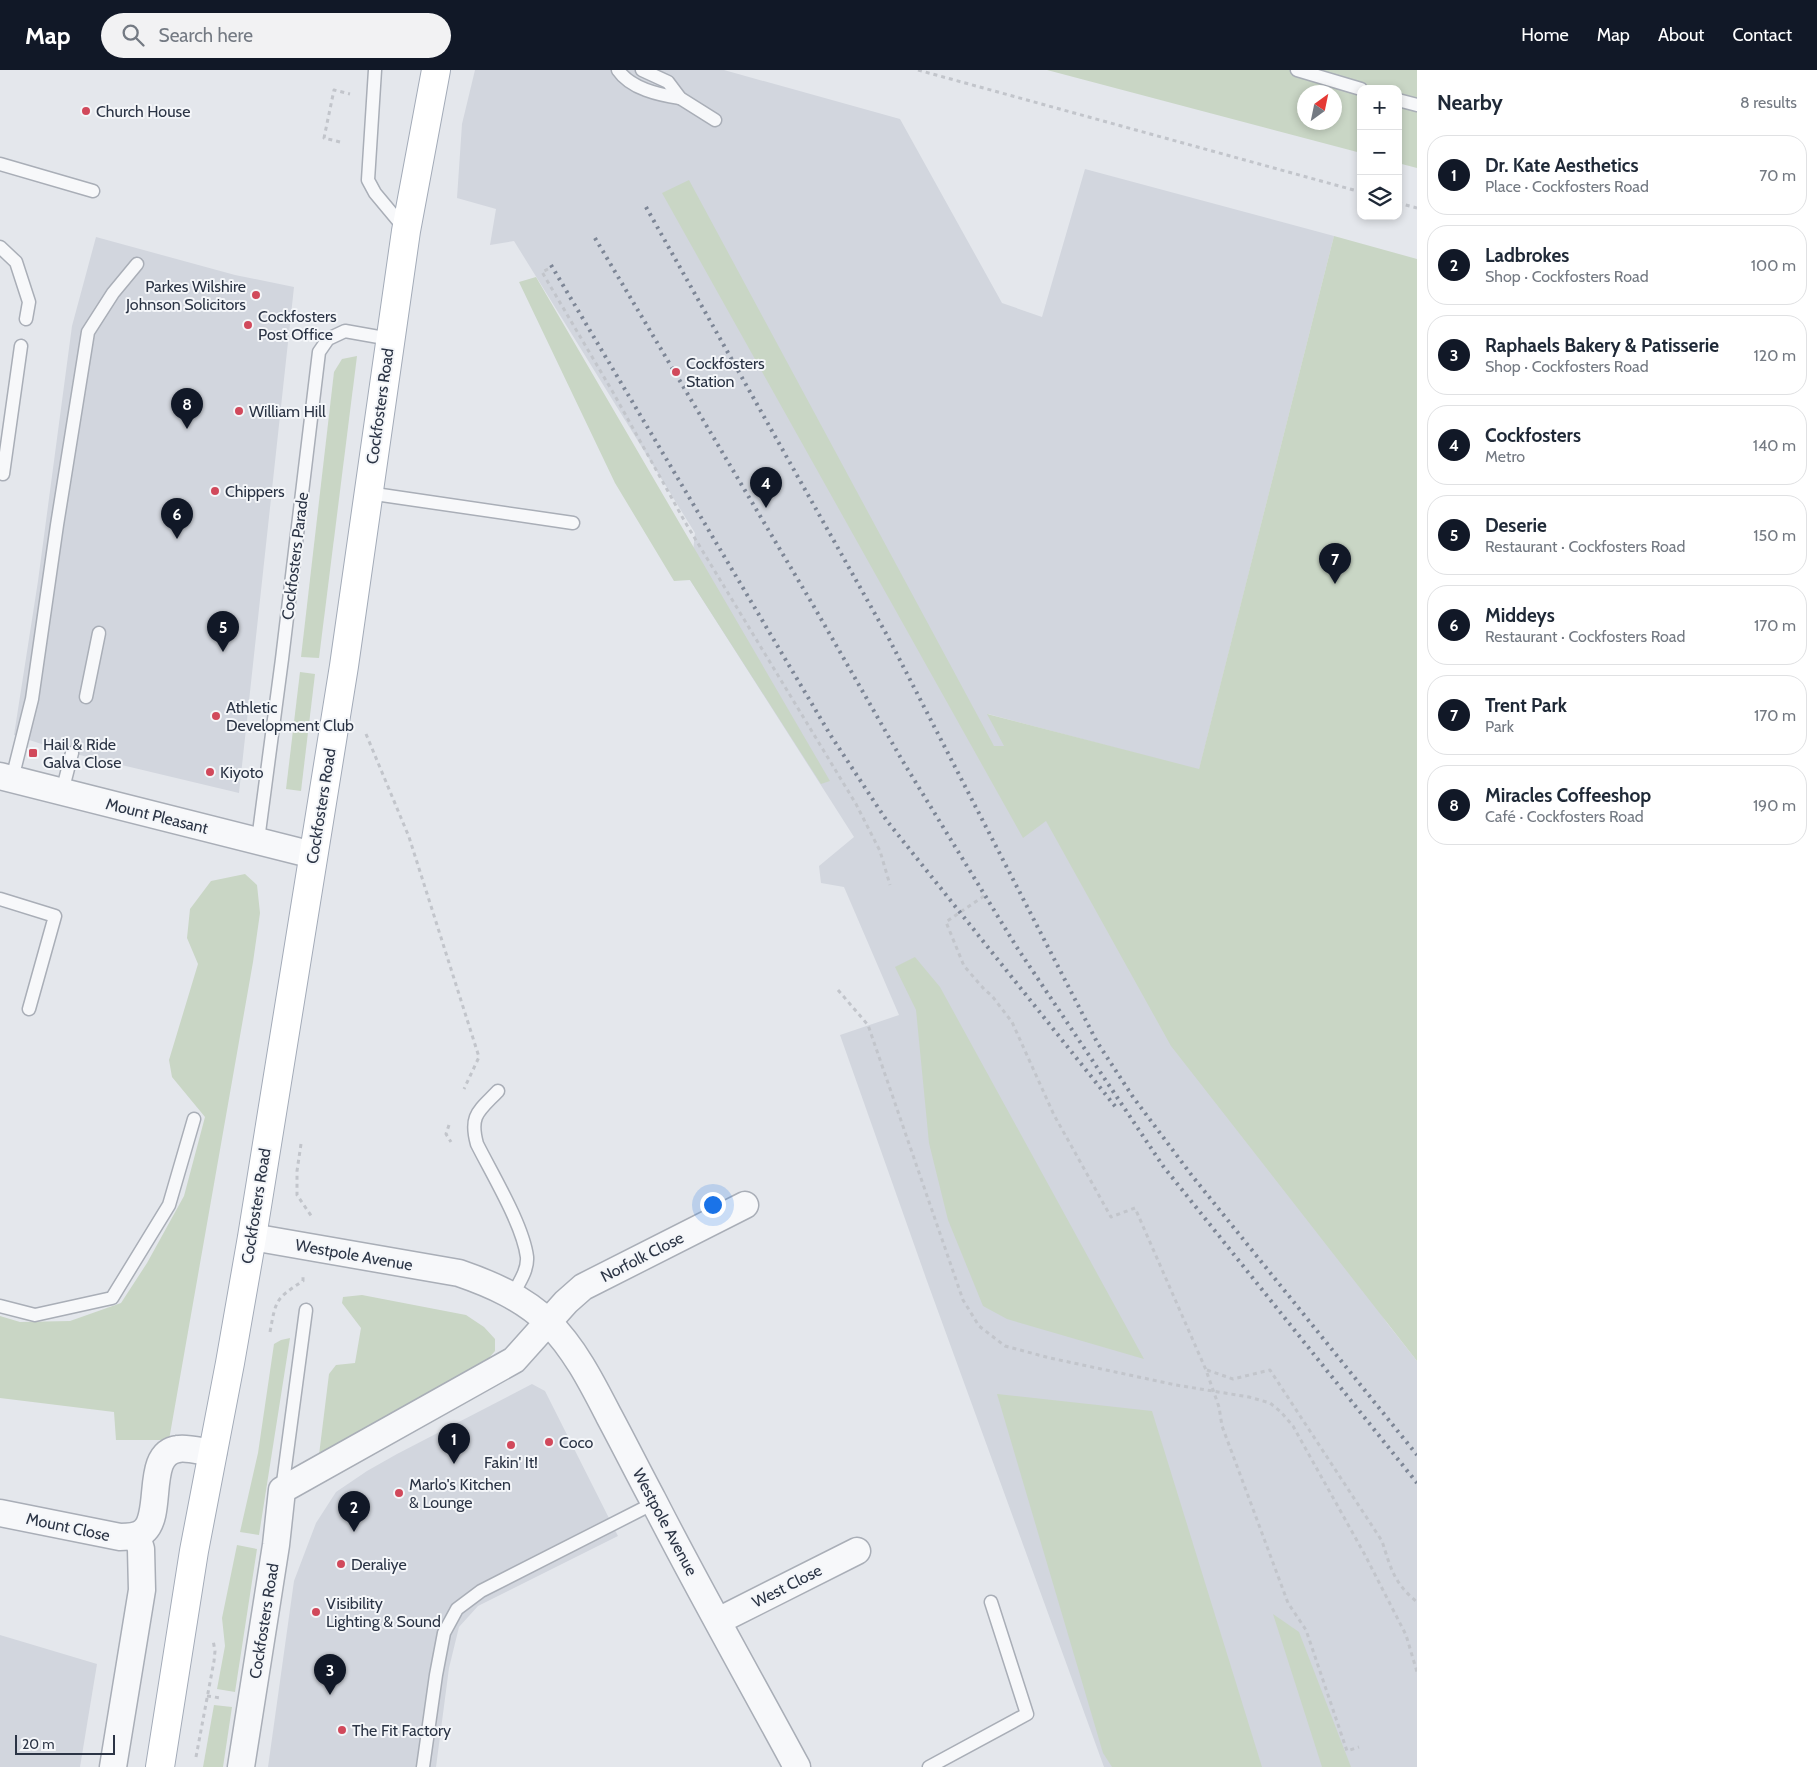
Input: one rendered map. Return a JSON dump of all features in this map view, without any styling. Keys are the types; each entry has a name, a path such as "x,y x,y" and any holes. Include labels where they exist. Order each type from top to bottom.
{"main road":[{"name":"Cockfosters Road","path":"160,1767 194,1551 252,1237 341,683 406,231 436,70"}],"street":[{"name":"Mount Pleasant","path":"6,778 313,855"},
{"name":"Norfolk Close","path":"549,1323 566,1302 583,1286 745,1206"},
{"name":"Westpole Avenue","path":"252,1237 459,1273 487,1282 535,1311 549,1323 574,1353 593,1384 792,1765"},
{"path":"282,1490 514,1360 549,1323"},
{"path":"113,1767 142,1590 140,1549 137,1536 146,1530 152,1517 159,1468 162,1460 170,1452 179,1448 213,1453"},
{"name":"Cockfosters Road","path":"242,1767 276,1545 282,1490"},
{"name":"Mount Close","path":"0,1513 120,1537 137,1536"},
{"name":"West Close","path":"718,1621 857,1551"}],"lane":[{"path":"375,70 368,180 375,192 406,231"},
{"path":"618,70 624,79 659,95 680,98"},
{"path":"642,70 668,82 680,98 715,120"},
{"path":"1297,70 1357,88"},
{"path":"1402,101 1417,105"},
{"path":"0,164 93,191"},
{"path":"0,248 16,262 29,302 26,319"},
{"path":"6,778 32,699 57,525 88,332 113,293 137,264"},
{"name":"Cockfosters Parade","path":"258,840 284,649 319,352 328,339 345,331 390,339"},
{"path":"3,474 21,346"},
{"path":"368,493 573,523"},
{"path":"86,697 99,632"},
{"path":"62,792 72,753"},
{"path":"0,899 55,916 29,1009"},
{"path":"498,1091 476,1114 473,1129 477,1144 520,1230 527,1258 524,1273 512,1296"},
{"path":"0,1306 35,1315 112,1298 168,1205 194,1119"},
{"path":"282,1490 306,1310"},
{"path":"422,1767 444,1632 457,1609 481,1591 654,1503"},
{"path":"929,1767 1027,1714 991,1602"}],"path":[{"path":"918,70 1357,191"},
{"path":"340,142 324,138 334,90 350,94"},
{"path":"1402,204 1417,208"},
{"path":"548,269 542,272 614,394 685,522 856,804 880,851 890,885"},
{"path":"365,731 409,837 480,1057 460,1097"},
{"path":"984,896 946,922 952,933 958,955 969,974 992,996 1012,1022 1054,1115 1111,1217 1135,1208 1206,1370 1219,1407 1222,1426 1288,1603 1306,1630 1347,1751 1359,1747"},
{"path":"838,990 868,1025 963,1300 979,1326 1005,1346 1176,1385 1249,1397 1270,1403 1293,1426 1365,1555 1406,1635 1417,1672"},
{"path":"450,1125 446,1134 451,1143"},
{"path":"300,1150 297,1171 297,1195 313,1219"},
{"path":"268,1341 276,1304 282,1296 303,1281"},
{"path":"1206,1370 1233,1378 1270,1370 1382,1541 1390,1568 1402,1590 1417,1602"},
{"path":"196,1758 215,1651 212,1634"}],"shaded area":[{"path":"475,70 724,70 900,119 1002,303 1042,317 1085,169 1334,236 1199,770 988,714 1387,1323 1417,1361 1417,1767 1104,1767 927,1281 840,1035 899,1015 844,887 821,883 819,866 854,837 690,580 695,533 514,241 490,245 496,209 457,198 462,124"},
{"path":"96,237 235,275 294,287 239,793 63,751 14,735 38,581 72,326"},
{"path":"532,1384 545,1391 618,1536 478,1606 459,1627 449,1668 436,1767 268,1767 294,1581 316,1523 336,1492 397,1454"},
{"path":"0,1635 97,1664 80,1767 0,1767"}],"green space":[{"path":"1047,70 1417,70 1417,168 1402,164 1402,85 1357,85 1357,152"},
{"path":"689,180 994,746 1004,746 987,714 1199,769 1334,236 1417,259 1417,1361 1171,1046 1046,821 1023,838 662,193"},
{"path":"536,277 830,781 821,784 690,580 674,581 615,483 519,282"},
{"path":"357,356 319,658 301,657 334,372 342,359"},
{"path":"300,672 315,674 301,791 286,789"},
{"path":"245,874 257,885 260,913 169,1440 116,1440 114,1412 0,1398 0,1316 20,1322 70,1321 121,1303 147,1263 184,1196 205,1117 172,1077 169,1060 198,964 187,938 190,909 211,881"},
{"path":"915,957 940,987 1144,1359 1007,1319 983,1306 948,1220 929,1143 916,1010 895,967"},
{"path":"362,1295 466,1315 484,1327 495,1339 495,1351 480,1368 319,1455 329,1374 336,1365 355,1363 361,1328 342,1303 343,1297"},
{"path":"290,1338 259,1535 240,1532 258,1453 274,1344"},
{"path":"997,1394 1152,1411 1262,1767 1112,1767 1103,1753"},
{"path":"237,1545 257,1549 235,1692 217,1689 225,1646 222,1618"},
{"path":"1273,1614 1299,1632 1351,1767 1322,1767"},
{"path":"214,1705 232,1707 223,1767 203,1767"}],"railway":[{"path":"646,207 888,637 1097,1042 1133,1097 1193,1177 1417,1455"},
{"path":"595,238 813,605 902,760 1016,946 1163,1166 1417,1483"},
{"path":"551,265 831,736 887,821 1118,1110"}],"place":[{"name":"Church House","path":"86,111"},
{"name":"Parkes Wilshire Johnson Solicitors","path":"256,295"},
{"name":"Cockfosters Post Office","path":"248,325"},
{"name":"Cockfosters Station","path":"676,372"},
{"name":"William Hill","path":"239,411"},
{"name":"Miracles Coffeeshop","path":"187,429"},
{"name":"Chippers","path":"215,491"},
{"name":"Cockfosters","path":"766,508"},
{"name":"Middeys","path":"177,539"},
{"name":"Trent Park","path":"1335,584"},
{"name":"Deserie","path":"223,652"},
{"name":"Athletic Development Club","path":"216,716"},
{"name":"Hail & Ride Galva Close","path":"33,753"},
{"name":"Kiyoto","path":"210,772"},
{"name":"Coco","path":"549,1442"},
{"name":"Fakin' It!","path":"511,1445"},
{"name":"Dr. Kate Aesthetics","path":"454,1464"},
{"name":"Marlo's Kitchen & Lounge","path":"399,1493"},
{"name":"Ladbrokes","path":"354,1532"},
{"name":"Deraliye","path":"341,1564"},
{"name":"Visibility Lighting & Sound","path":"316,1612"},
{"name":"Raphaels Bakery & Patisserie","path":"330,1695"},
{"name":"The Fit Factory","path":"342,1730"}]}
